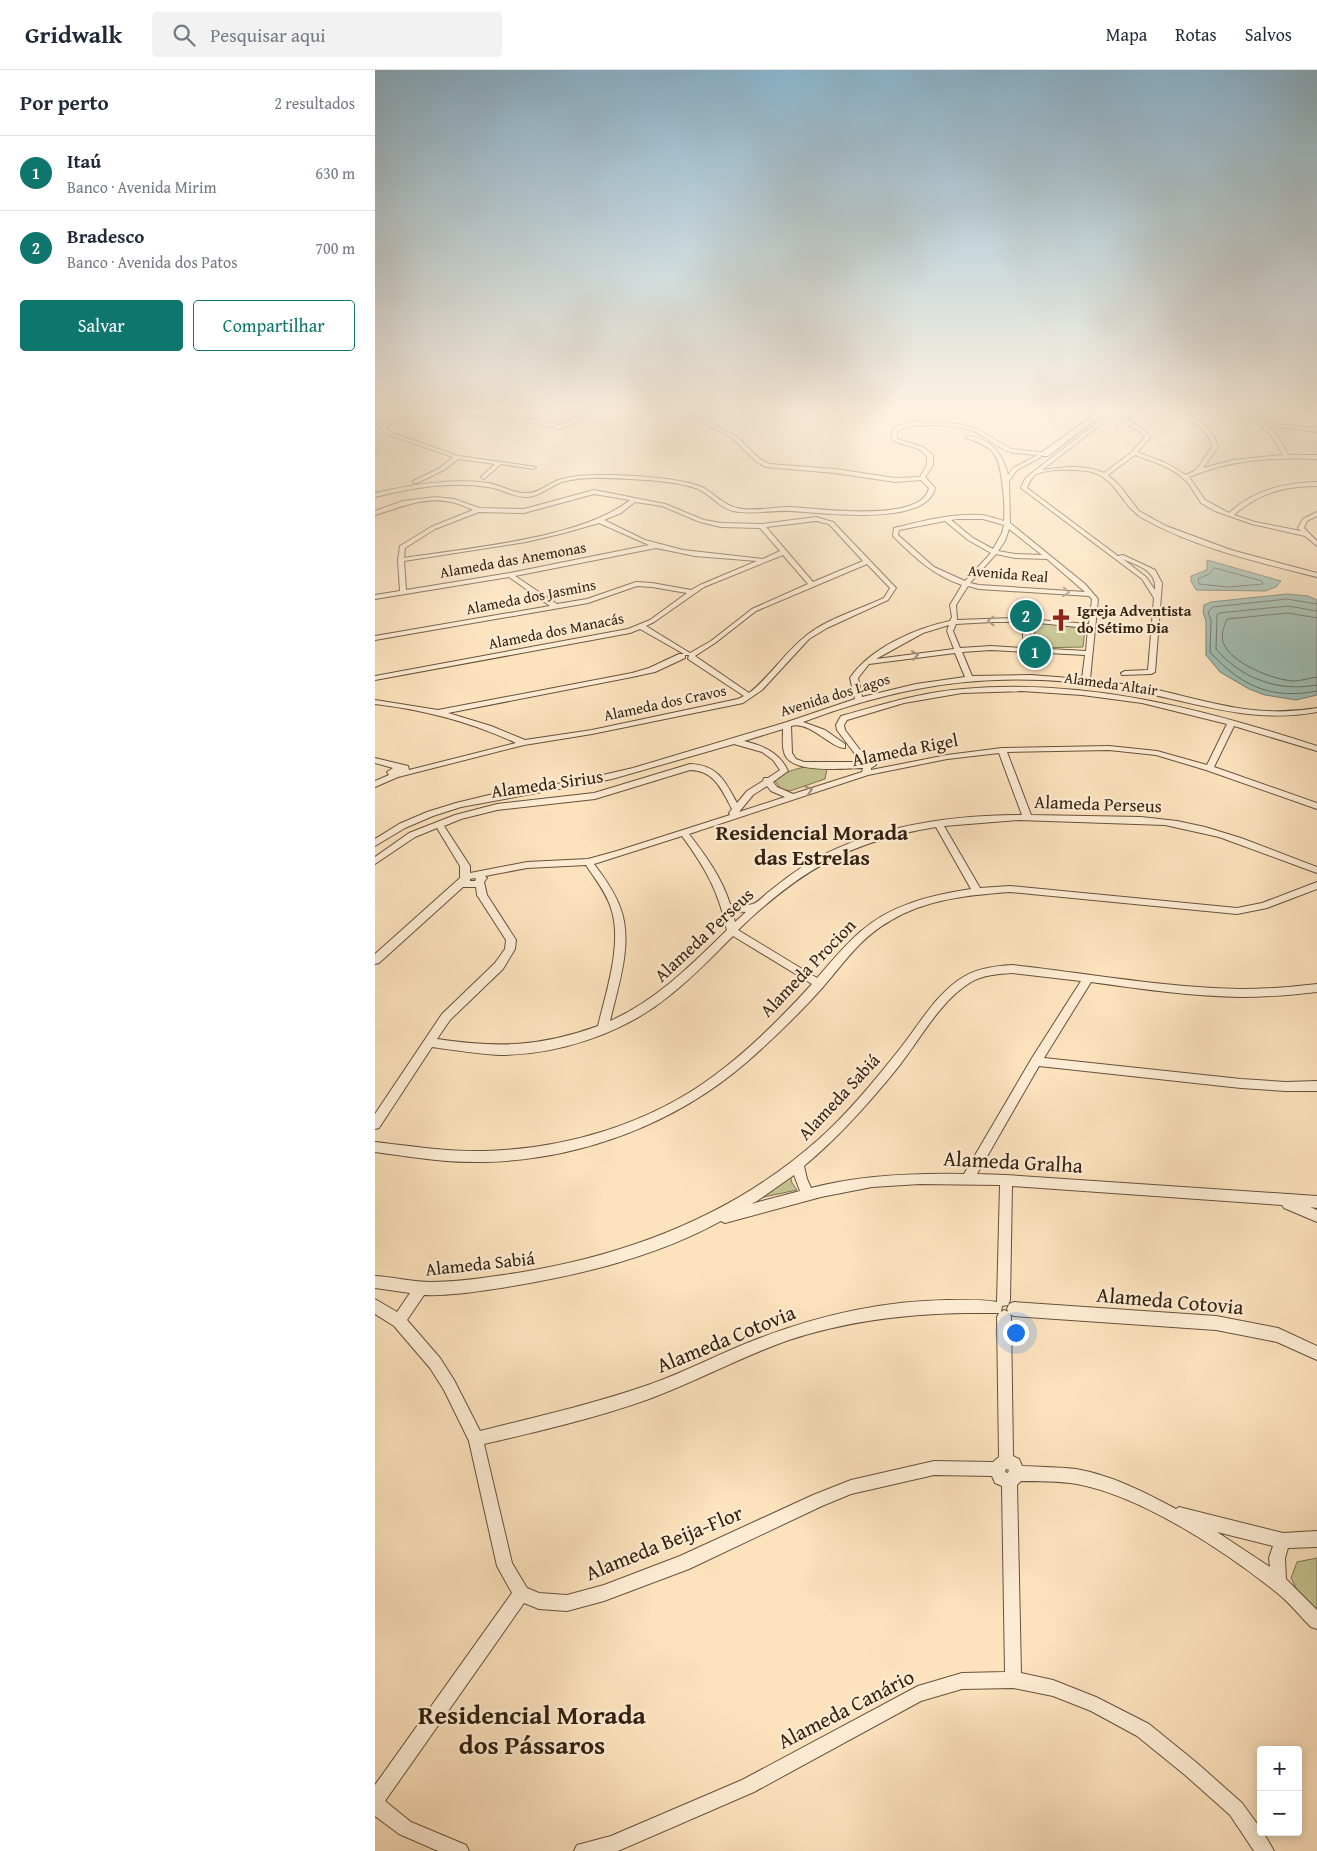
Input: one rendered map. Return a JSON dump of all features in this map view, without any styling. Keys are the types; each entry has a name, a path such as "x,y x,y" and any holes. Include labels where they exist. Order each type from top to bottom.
{"street":[{"path":"375,495 399,490"},
{"path":"506,490 515,494 530,495 541,490"},
{"path":"704,490 722,505 739,510 792,509 862,516 899,509 927,498 930,490"},
{"path":"969,678 950,631 955,617 953,605 966,584 1004,537 1007,524 1005,490"},
{"path":"1027,490 1149,583 1158,599"},
{"path":"1121,490 1129,505 1136,511 1175,532 1215,547 1315,575 1317,566"},
{"path":"1195,490 1205,503 1231,515 1305,534 1317,544"},
{"path":"1231,515 1245,501 1261,492 1270,490"},
{"path":"375,513 403,503 435,499 452,500 478,510 524,511 594,492 673,508 713,524 736,527 762,526 811,584"},
{"path":"401,560 561,533 600,522 626,508 635,499"},
{"path":"403,592 401,560 403,547 408,542 451,520 478,510"},
{"path":"1305,534 1302,525 1305,520 1317,514"},
{"name":"Avenida Real","path":"1007,516 993,519 945,518 898,528 894,531 895,535 939,574 966,584 979,587 1091,594"},
{"path":"957,517 957,528"},
{"path":"945,518 980,546 1006,555 1048,557"},
{"name":"Alameda dos Cravos","path":"378,782 398,771 419,768 524,743 708,709 749,696 769,680 808,637 890,596 893,588 831,523 816,519 762,526"},
{"name":"Avenida Real","path":"993,519 1007,524 1022,535 1091,594"},
{"path":"600,522 655,546 713,557 764,559"},
{"path":"1004,537 1022,535"},
{"name":"Alameda das Anemonas","path":"375,597 510,575 655,546"},
{"path":"1105,548 1153,571 1159,583 1151,672 1125,673"},
{"path":"1025,556 1040,550"},
{"name":"Alameda dos Manacás","path":"375,678 597,639 642,627 661,616 690,592 722,576 784,552"},
{"path":"1123,562 1130,560"},
{"path":"440,712 632,675 668,664 704,647 754,610 868,561"},
{"path":"510,575 555,606"},
{"path":"1149,583 1159,583"},
{"name":"Alameda dos Jasmins","path":"375,638 588,601 627,586 641,584 690,592"},
{"path":"1086,680 1095,604 1091,594"},
{"path":"859,700 854,678 867,662 886,649 927,630 953,622 1025,621 1092,626"},
{"path":"1025,621 1028,649"},
{"path":"642,627 749,696"},
{"path":"867,662 959,650 1028,649 1089,653"},
{"name":"Avenida dos Lagos","path":"375,843 401,826 439,809 472,800 612,776 791,723 859,700 905,688 969,678 1015,676 1086,680 1259,715 1292,715 1317,710"},
{"name":"Alameda Altair","path":"855,748 841,730 840,725 845,718 915,698 971,690 1012,688 1069,691 1146,701 1232,722 1317,749"},
{"path":"375,702 440,712 479,724 524,743"},
{"path":"1209,768 1232,722"},
{"path":"803,765 793,761 788,753 791,723 822,732 842,746 855,748 867,769"},
{"path":"732,741 749,744 771,754 780,762 784,771"},
{"path":"841,764 840,748 842,746"},
{"name":"Alameda Rigel","path":"375,960 447,897 473,880 503,869 527,865 588,862 645,848 867,769 1002,750 1068,748 1137,750 1177,758 1317,806"},
{"path":"1002,750 1027,817"},
{"path":"375,760 386,763 398,771"},
{"path":"729,817 750,794 767,780 784,771 803,765 841,764 867,769"},
{"path":"824,765 833,772 832,783"},
{"name":"Alameda Sirius","path":"375,861 412,835 471,813 497,807 595,796 690,767 710,769 738,806"},
{"path":"767,780 774,789 790,796"},
{"path":"723,786 733,792 750,794"},
{"path":"738,806 751,810"},
{"name":"Alameda Perseus","path":"428,1042 484,1050 518,1049 547,1046 603,1028 665,994 758,906 790,880 834,854 884,836 938,823 1027,817 1174,823 1247,843 1317,870"},
{"path":"938,823 976,890"},
{"path":"375,1124 428,1042 458,1003 499,966 510,949 511,940 504,926 482,895 439,824"},
{"path":"684,834 714,873 727,906 732,931 819,984"},
{"path":"588,862 610,895 621,925 603,1028"},
{"path":"1304,865 1316,885"},
{"name":"Alameda Procion","path":"375,1147 445,1156 499,1156 569,1145 616,1132 683,1102 719,1079 745,1058 819,984 845,951 871,928 891,915 925,902 976,890 1030,891 1237,911 1264,906 1316,885"},
{"path":"727,906 742,908 758,906"},
{"name":"Alameda Sabiá","path":"375,1282 421,1288 483,1284 577,1269 637,1251 712,1221 798,1164 823,1143 860,1105 907,1048 935,1008 968,979 996,970 1012,969 1220,992 1291,992 1317,988"},
{"path":"968,1178 1036,1061 1089,977"},
{"path":"608,1003 615,1011 631,1014"},
{"path":"1036,1061 1111,1071 1232,1083 1295,1087 1317,1086"},
{"path":"798,1164 801,1180 808,1194"},
{"name":"Alameda Gralha","path":"712,1221 808,1194 872,1182 968,1178 1317,1202"},
{"path":"1006,1180 1004,1309 1013,1680"},
{"path":"1279,1200 1317,1216"},
{"path":"399,1321 421,1288"},
{"path":"375,1306 399,1321 435,1363 449,1384 476,1439 505,1566 521,1594 375,1800"},
{"name":"Alameda Cotovia","path":"476,1439 598,1408 672,1383 758,1345 833,1320 895,1309 925,1306 1004,1309 1216,1323 1279,1335 1317,1353"},
{"name":"Alameda Beija-Flor","path":"521,1594 539,1602 567,1603 604,1593 683,1563 818,1500 861,1485 934,1468 1008,1471 1079,1477 1116,1489 1166,1511 1231,1551 1279,1584 1317,1621"},
{"path":"1166,1511 1283,1541 1317,1540"},
{"path":"1279,1584 1277,1558 1283,1541"},
{"name":"Alameda Canário","path":"583,1851 611,1845 748,1786 918,1694 962,1681 1013,1680 1053,1688 1096,1705 1143,1730 1191,1769 1236,1810 1265,1851"},
{"path":"375,1805 405,1828 460,1851"}],"shaded area":[{"path":"1032,621 1085,629 1083,647 1037,648"},
{"path":"822,766 827,769 825,779 790,791 781,789 775,781 795,769"},
{"path":"790,1174 792,1183 797,1190 759,1198"},
{"path":"1317,1558 1317,1610 1300,1596 1291,1578 1297,1562"}],"water":[{"path":"1207,560 1281,581 1276,587 1265,591 1196,590 1191,581 1191,576 1207,570"},
{"path":"1287,594 1308,596 1317,600 1317,695 1296,700 1265,695 1249,689 1220,672 1206,655 1204,605 1211,602"}],"place":[{"name":"Bradesco","path":"1026,616"},
{"name":"Igreja Adventista do Sétimo Dia","path":"1061,620"},
{"name":"Itaú","path":"1035,652"}],"district":[{"name":"Residencial Morada das Estrelas","path":"812,844"},
{"name":"Residencial Morada dos Pássaros","path":"532,1730"}]}
